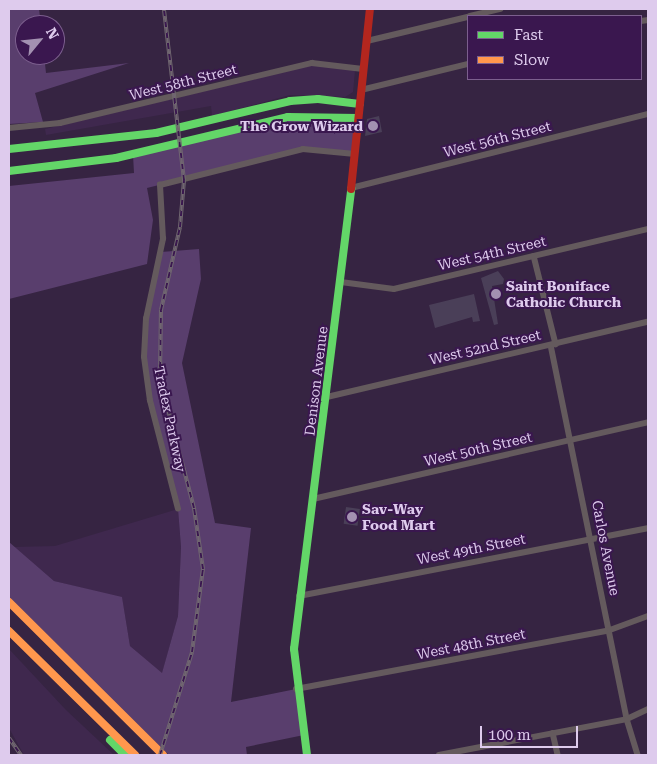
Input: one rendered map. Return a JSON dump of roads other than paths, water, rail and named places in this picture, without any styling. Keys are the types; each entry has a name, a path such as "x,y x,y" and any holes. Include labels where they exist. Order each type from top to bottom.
{"main road":[{"name":"Denison Avenue","path":"307,755 296,689 294,649 299,596 341,282 370,9"},
{"path":"9,149 64,146 156,133 304,99 360,104"},
{"path":"9,171 158,150 288,117 358,118"},
{"path":"9,602 163,755"},
{"path":"9,633 125,755"},
{"path":"9,633 136,755"}],"street":[{"path":"473,15 500,9"},
{"path":"366,41 467,16"},
{"name":"West 58th Street","path":"9,128 60,124 312,63 363,69"},
{"path":"361,90 467,64"},
{"name":"West 56th Street","path":"351,188 648,114"},
{"name":"Tradex Parkway","path":"178,509 150,401 144,357 146,318 163,239 160,186 303,149 355,154"},
{"name":"West 54th Street","path":"341,282 394,289 648,229"},
{"name":"Carlos Avenue","path":"534,256 573,440 627,719 638,755"},
{"name":"West 52nd Street","path":"326,397 648,322"},
{"name":"West 50th Street","path":"313,499 648,422"},
{"name":"West 49th Street","path":"299,596 648,528"},
{"name":"West 48th Street","path":"296,689 610,630 648,616"},
{"path":"439,755 627,719 648,708"},
{"path":"553,733 558,755"}],"railway":[{"path":"160,755 192,652 203,569 194,508 160,378 161,310 180,227 184,180 164,9"},
{"path":"9,738 21,755"}],"place":[{"name":"The Grow Wizard","path":"373,126"},
{"name":"Saint Boniface Catholic Church","path":"496,294"},
{"name":"Sav-Way Food Mart","path":"352,517"}]}
